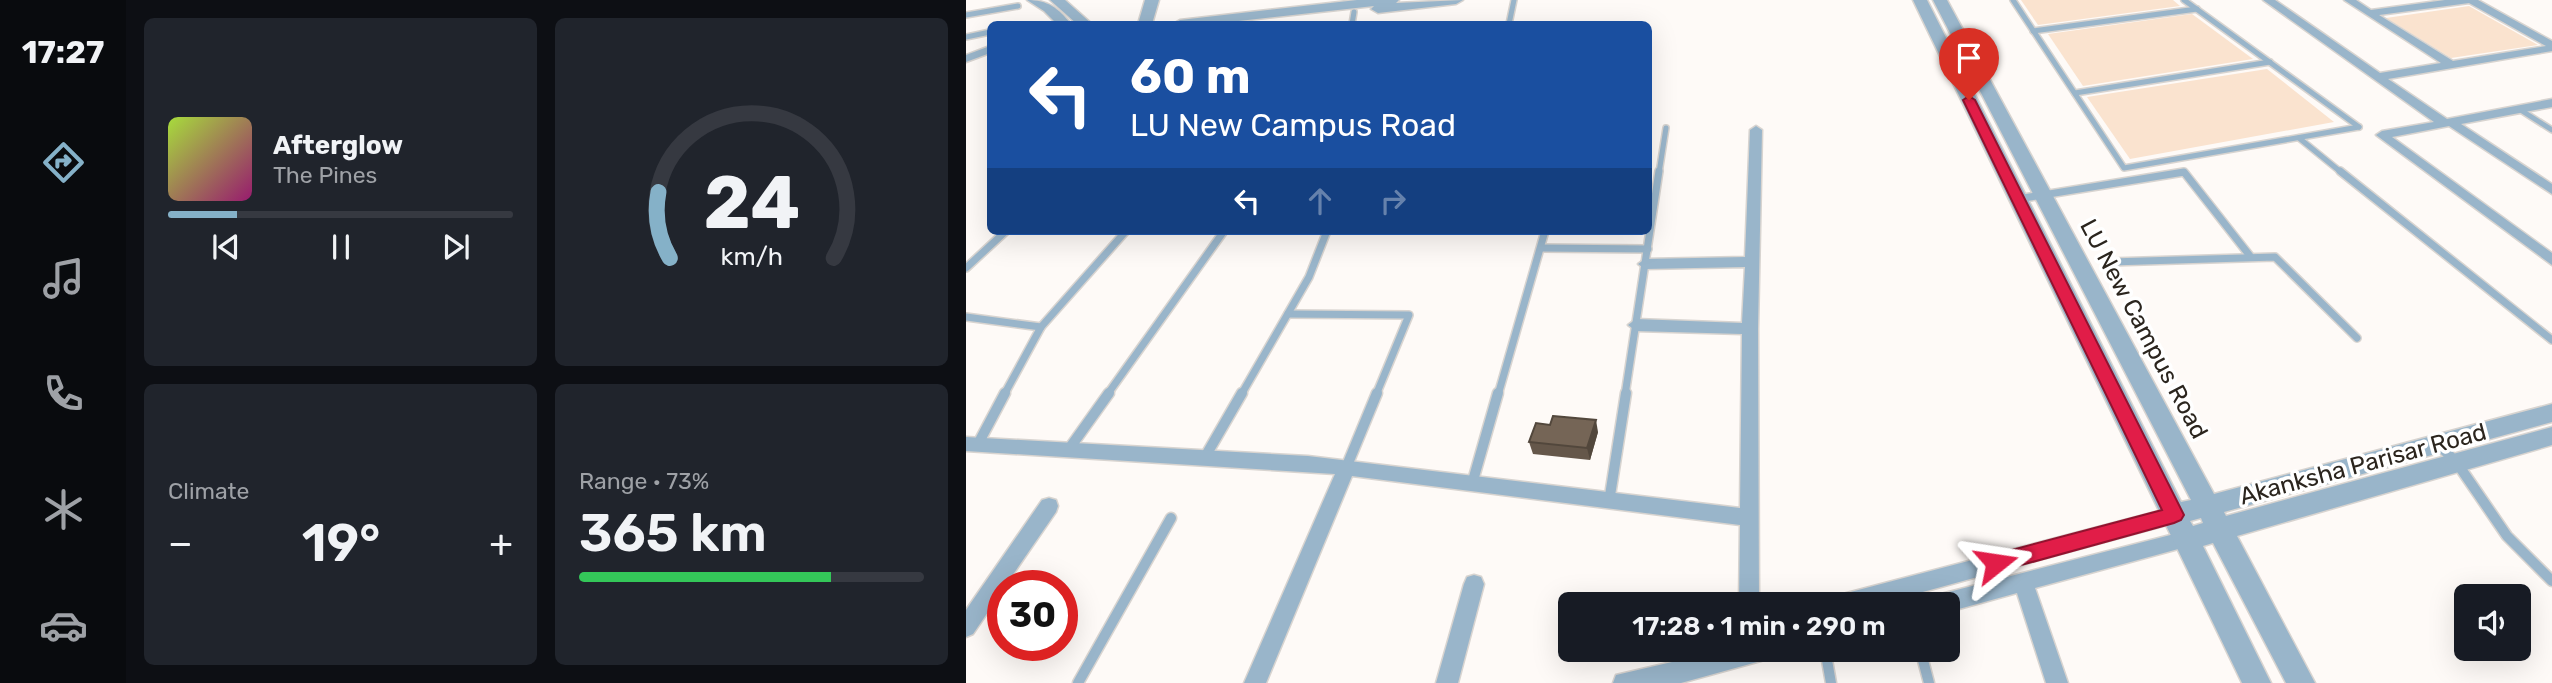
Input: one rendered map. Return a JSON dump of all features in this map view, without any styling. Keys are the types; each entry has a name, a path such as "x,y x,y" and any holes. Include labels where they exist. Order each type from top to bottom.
{"street":[{"path":"1034,0 1054,3 1081,21"},
{"path":"1146,21 1152,0"},
{"path":"1206,21 1392,0"},
{"path":"1300,21 1353,18 1456,0"},
{"path":"1920,0 2258,683"},
{"name":"LU New Campus Road","path":"1940,0 2301,683"},
{"path":"2268,0 2378,77 2552,190"},
{"path":"2349,0 2451,65"},
{"path":"2369,13 2469,0 2552,46"},
{"path":"1054,3 1063,21"},
{"path":"2378,77 2552,46"},
{"path":"966,59 987,50"},
{"path":"2552,103 2382,135 2552,260"},
{"path":"1749,592 1750,329 1756,130"},
{"path":"1645,264 1752,262"},
{"path":"1636,325 1750,329"},
{"name":"Akanksha Parisar Road","path":"2174,515 2552,413"},
{"name":"Akanksha Parisar Road","path":"2186,538 2552,436"},
{"path":"972,444 1346,468 1751,518"},
{"path":"1255,683 1346,468"},
{"path":"966,627 1049,506"},
{"path":"1888,592 2174,515"},
{"path":"1960,599 2186,538"},
{"path":"2023,582 2057,683"},
{"path":"1447,683 1474,584"},
{"path":"1624,683 1688,677 1731,662"}],"lane":[{"path":"1510,21 1514,0"},
{"path":"2013,0 2124,168 2358,127 2184,0"},
{"path":"966,15 1018,6"},
{"path":"2034,31 2197,9"},
{"path":"966,37 987,33"},
{"path":"2075,93 2270,62"},
{"path":"2519,110 2552,130"},
{"path":"1652,221 1666,128"},
{"path":"2299,138 2552,340"},
{"path":"2018,199 2184,172 2250,256"},
{"path":"966,268 1002,235"},
{"path":"972,444 1041,327 1122,235"},
{"path":"1069,449 1221,235"},
{"path":"1205,457 1309,277 1325,235"},
{"path":"1472,485 1544,235"},
{"path":"1609,502 1650,235"},
{"path":"1541,248 1648,248"},
{"path":"2111,262 2275,257 2357,338"},
{"path":"1288,314 1409,315 1346,468"},
{"path":"966,317 1041,327"},
{"path":"2438,444 2457,463 2507,536 2552,581"},
{"path":"1078,683 1171,518"},
{"path":"1827,662 1831,683"},
{"path":"1923,662 1929,683"}],"shaded area":[{"path":"2021,0 2173,0 2180,6 2038,25"},
{"path":"2469,6 2538,45 2451,58 2386,18"},
{"path":"2192,14 2253,59 2083,86 2048,34"},
{"path":"2267,69 2334,122 2130,159 2087,97"}],"building":[{"path":"1553,416 1596,420 1587,448 1529,442 1536,423 1550,425"}],"route":[{"path":"1969,100 2174,515 1996,563"}]}
